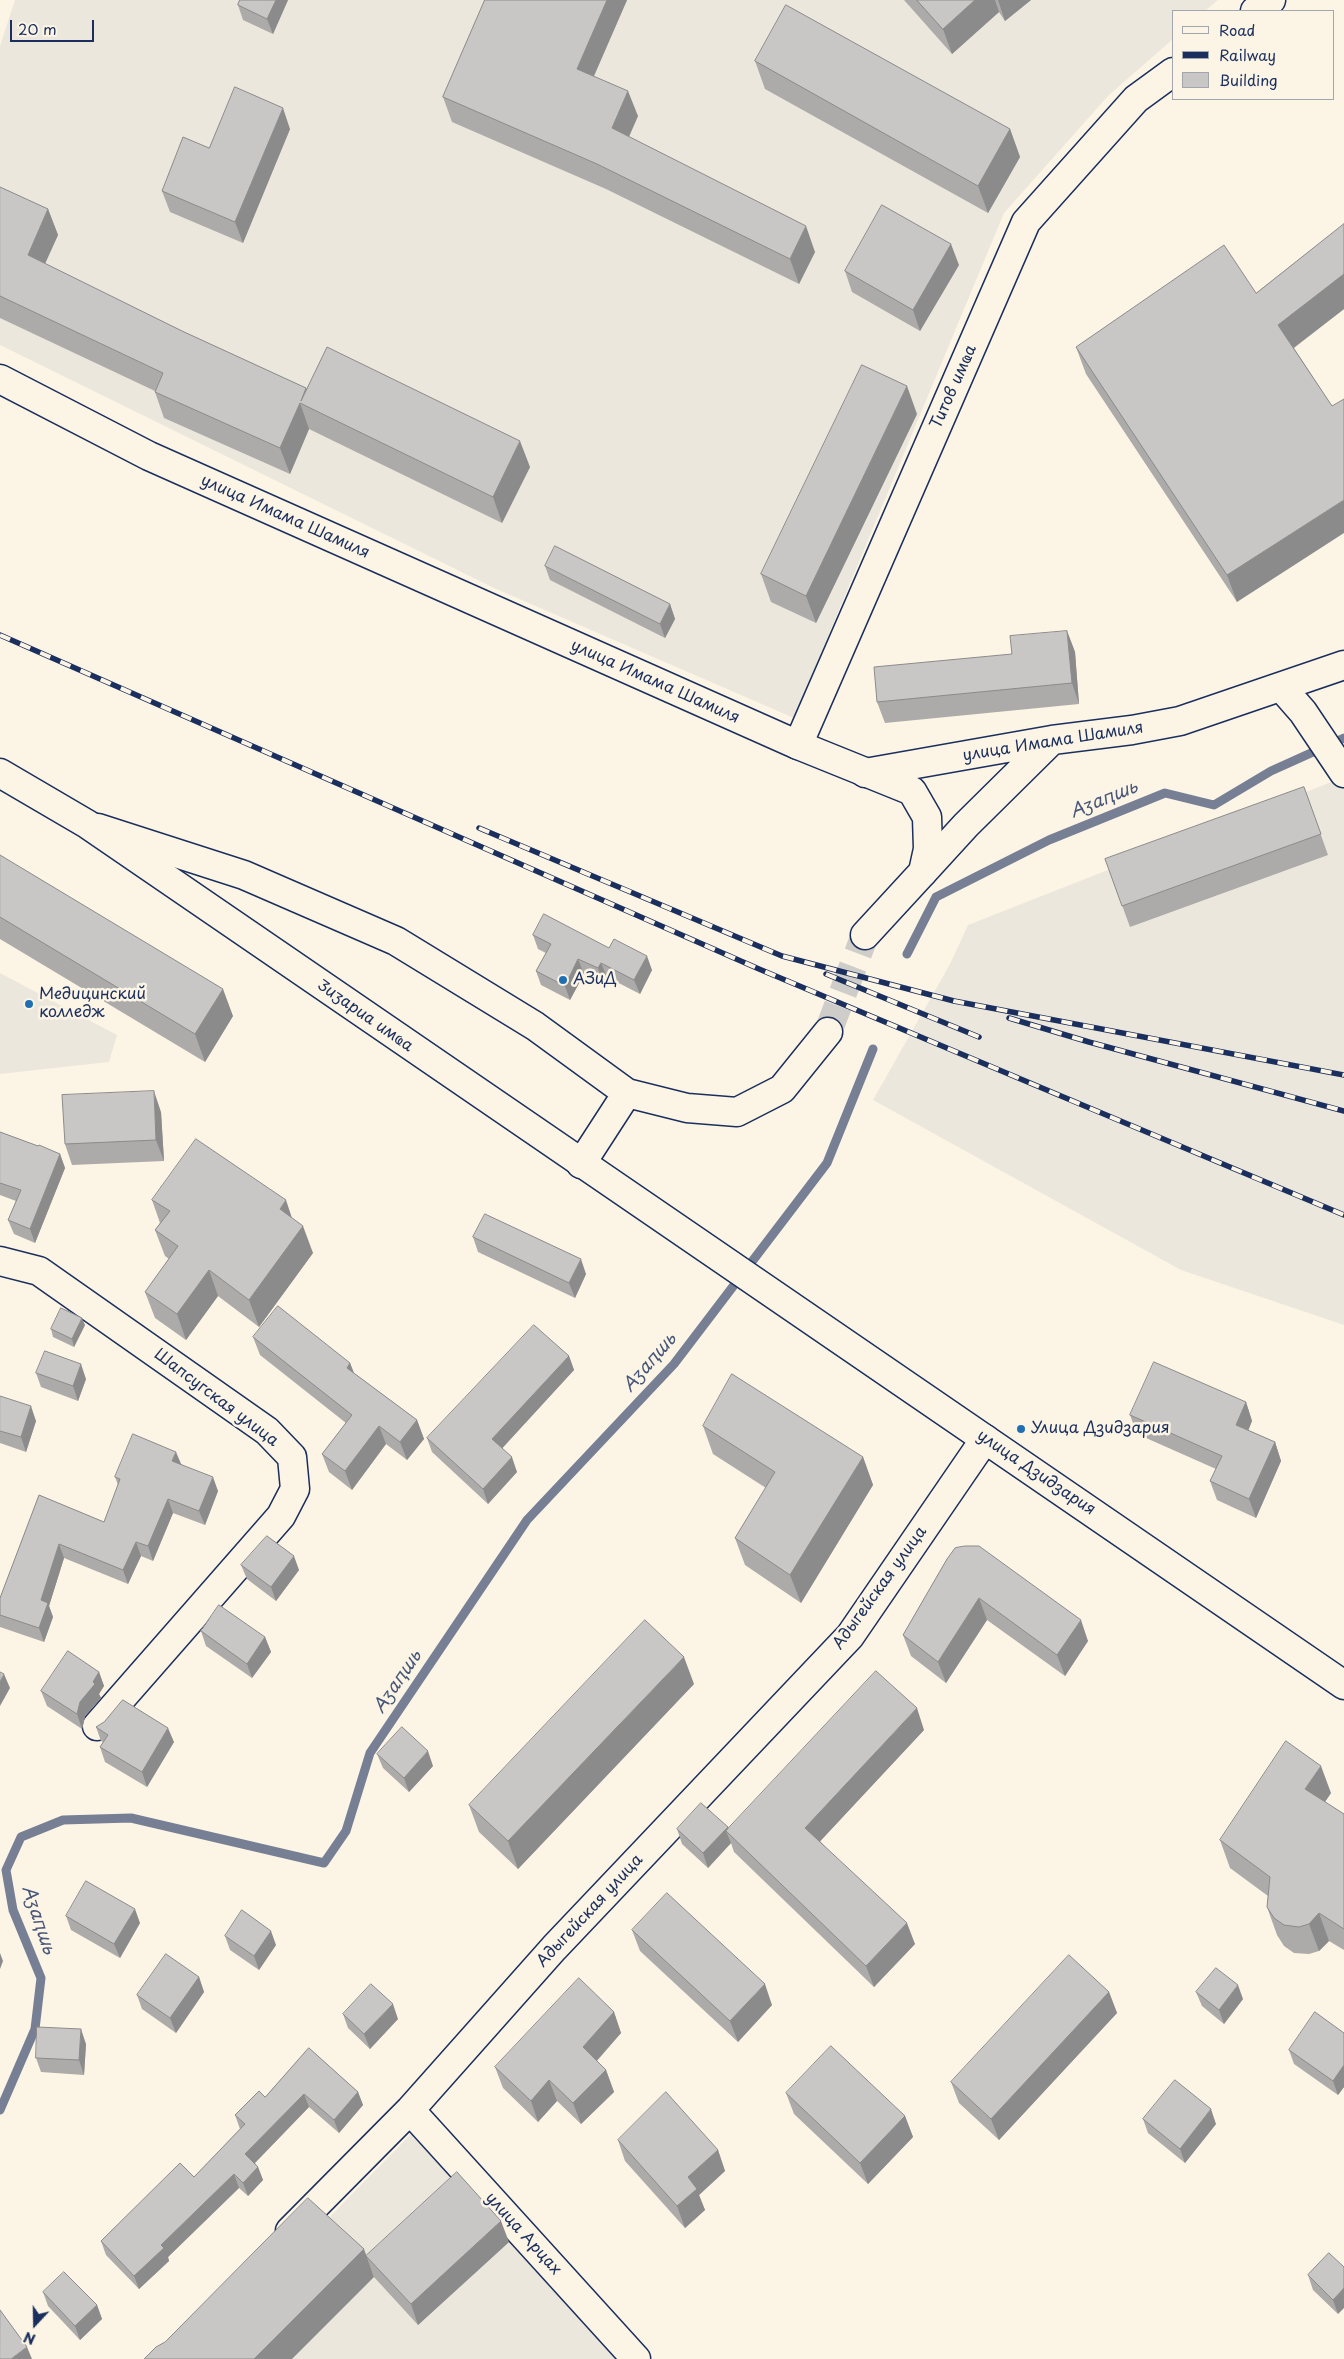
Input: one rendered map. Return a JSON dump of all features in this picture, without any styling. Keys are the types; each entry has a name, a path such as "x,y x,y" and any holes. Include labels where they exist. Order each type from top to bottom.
{"main road":[{"path":"1256,10 1271,0"},
{"name":"Титов имҩа","path":"798,745 1026,222 1136,100 1172,73"},
{"name":"улица Имама Шамиля","path":"0,379 149,456 798,745 865,773 1052,740 1132,730 1180,721 1344,666"},
{"path":"1282,688 1302,712 1344,773"},
{"path":"865,935 966,826 1052,740"},
{"name":"Ӡиӡариа имҩа","path":"0,773 87,824 581,1164 727,1262"},
{"path":"865,773 912,791 927,817 928,849 924,872"},
{"path":"87,824 244,875 396,941 535,1026 627,1093 687,1108 737,1112 782,1089 828,1032"},
{"path":"581,1164 627,1093"},
{"name":"Шапсугская улица","path":"0,1261 39,1271 266,1431 292,1457 295,1489 281,1516 97,1726"},
{"name":"улица Дзидзария","path":"727,1262 1344,1685"},
{"name":"Адыгейская улица","path":"270,2252 410,2110 554,1948 850,1636 985,1439"},
{"name":"улица Арцах","path":"410,2110 636,2359"}],"shaded area":[{"path":"15,0 1218,0 1206,10 1172,10 1172,40 1108,96 1004,213 794,718 494,588 0,345 0,46"},
{"path":"1344,777 1344,1325 1181,1270 873,1100 950,964 968,925"},
{"name":"Медицинский колледж","path":"0,973 117,1035 109,1062 0,1074"},
{"path":"417,2128 626,2359 190,2359"}],"building":[{"path":"240,0 276,0 267,19 238,5"},
{"path":"485,0 607,0 577,69 628,91 612,128 806,226 790,259 597,164 443,97"},
{"path":"917,0 975,0 943,29"},
{"path":"786,5 1010,129 978,186 755,61"},
{"path":"235,87 283,108 235,222 162,191 183,137 209,148"},
{"path":"0,187 48,209 28,255 182,331 306,388 301,401 327,347 520,441 493,497 300,403 280,448 155,392 163,373 0,296"},
{"path":"882,205 951,244 913,310 845,271"},
{"path":"1344,224 1344,274 1278,325 1332,406 1344,399 1344,500 1227,575 1076,347 1224,245 1256,293"},
{"path":"862,365 907,386 806,596 761,574"},
{"path":"555,546 670,604 660,624 545,566"},
{"path":"1067,631 1072,683 877,702 874,667 1012,654 1010,636"},
{"path":"1304,787 1321,834 1122,906 1105,859"},
{"path":"0,855 223,989 195,1034 0,917"},
{"path":"544,914 609,948 614,939 647,956 634,980 601,963 598,968 578,959 565,986 536,971 551,944 533,935"},
{"path":"154,1091 156,1140 65,1144 62,1095"},
{"path":"0,1132 60,1154 30,1229 8,1220 21,1190 0,1183"},
{"path":"196,1139 286,1200 280,1209 303,1226 249,1300 209,1270 177,1314 145,1292 178,1246 155,1230 170,1211 152,1200"},
{"path":"485,1214 581,1259 569,1283 473,1237"},
{"path":"278,1306 350,1363 347,1368 417,1420 400,1442 379,1426 345,1471 322,1454 352,1415 253,1337"},
{"path":"61,1308 82,1318 72,1339 51,1329"},
{"path":"534,1325 569,1356 492,1439 512,1457 483,1489 427,1438"},
{"path":"45,1351 81,1364 73,1386 36,1373"},
{"path":"1154,1362 1246,1402 1236,1425 1275,1442 1249,1499 1210,1481 1222,1456 1130,1415"},
{"path":"732,1374 863,1457 790,1575 735,1538 775,1472 703,1426"},
{"path":"0,1396 31,1406 21,1437 0,1431"},
{"path":"133,1434 176,1452 172,1461 213,1477 199,1511 168,1499 148,1546 136,1542 123,1570 59,1544 41,1600 48,1603 39,1628 0,1615 0,1598 39,1495 104,1522 120,1479 115,1477"},
{"path":"267,1536 294,1556 271,1587 241,1565"},
{"path":"979,1546 1081,1620 1057,1655 979,1598 938,1662 903,1635 947,1559 955,1548"},
{"path":"219,1605 265,1637 247,1664 201,1631"},
{"path":"645,1620 684,1657 508,1841 469,1805"},
{"path":"68,1651 99,1672 93,1682 95,1684 80,1702 77,1714 41,1691"},
{"path":"876,1671 917,1708 805,1828 907,1923 866,1966 726,1831"},
{"path":"0,1672 4,1674 0,1682"},
{"path":"123,1700 168,1728 142,1772 100,1747 108,1735 96,1727 104,1722"},
{"path":"402,1727 428,1751 404,1778 377,1754"},
{"path":"1286,1741 1321,1766 1305,1789 1344,1814 1344,1929 1319,1913 1309,1924 1299,1927 1284,1925 1274,1918 1267,1907 1270,1877 1220,1840"},
{"path":"701,1803 728,1827 703,1853 677,1829"},
{"path":"86,1881 135,1909 114,1944 66,1916"},
{"path":"667,1893 765,1984 730,2021 632,1930"},
{"path":"242,1910 271,1931 254,1956 225,1936"},
{"path":"166,1954 199,1977 170,2018 137,1995"},
{"path":"1069,1955 1109,1992 991,2119 951,2082"},
{"path":"1216,1968 1238,1985 1219,2010 1196,1992"},
{"path":"579,1978 614,2012 583,2047 606,2070 573,2103 549,2080 531,2101 495,2067"},
{"path":"371,1984 393,2004 364,2034 343,2014"},
{"path":"1315,2012 1344,2033 1344,2065 1333,2081 1289,2050"},
{"path":"37,2027 81,2029 79,2060 36,2058"},
{"path":"831,2046 905,2116 860,2163 786,2093"},
{"path":"309,2048 358,2092 334,2120 304,2094 245,2154 258,2167 243,2183 234,2174 161,2245 164,2248 134,2276 101,2241 180,2163 194,2177 245,2124 235,2115 259,2091 265,2097"},
{"path":"1175,2080 1211,2109 1180,2149 1143,2119"},
{"path":"666,2092 718,2150 688,2177 697,2189 677,2206 618,2140"},
{"path":"457,2172 501,2221 411,2304 366,2256"},
{"path":"308,2198 364,2249 254,2359 144,2359 156,2347 165,2342"},
{"path":"1329,2253 1344,2267 1344,2288 1333,2300 1308,2275"},
{"path":"64,2272 97,2305 75,2326 43,2292"},
{"path":"0,2310 27,2347 11,2359 0,2359"}],"waterway":[{"name":"Аӡаԥшь","path":"907,954 936,897 1049,840 1165,793 1214,805 1271,771 1344,738"},
{"name":"Аӡаԥшь","path":"0,2110 35,2029 41,1978 13,1910 6,1870 21,1837 63,1820 131,1818 324,1863 346,1831 370,1753 527,1520 674,1364 827,1163 873,1049"}],"tunnel":[{"path":"828,1032 865,935"}],"railway":[{"path":"0,635 759,969 1344,1215"},
{"path":"479,828 782,956 954,1001 1344,1075"},
{"path":"826,974 979,1037"},
{"path":"1009,1018 1089,1042 1344,1111"}],"place":[{"name":"АЗиД","path":"563,980"},
{"name":"Медицинский колледж","path":"29,1004"},
{"name":"Улица Дзидзария","path":"1021,1429"}]}
